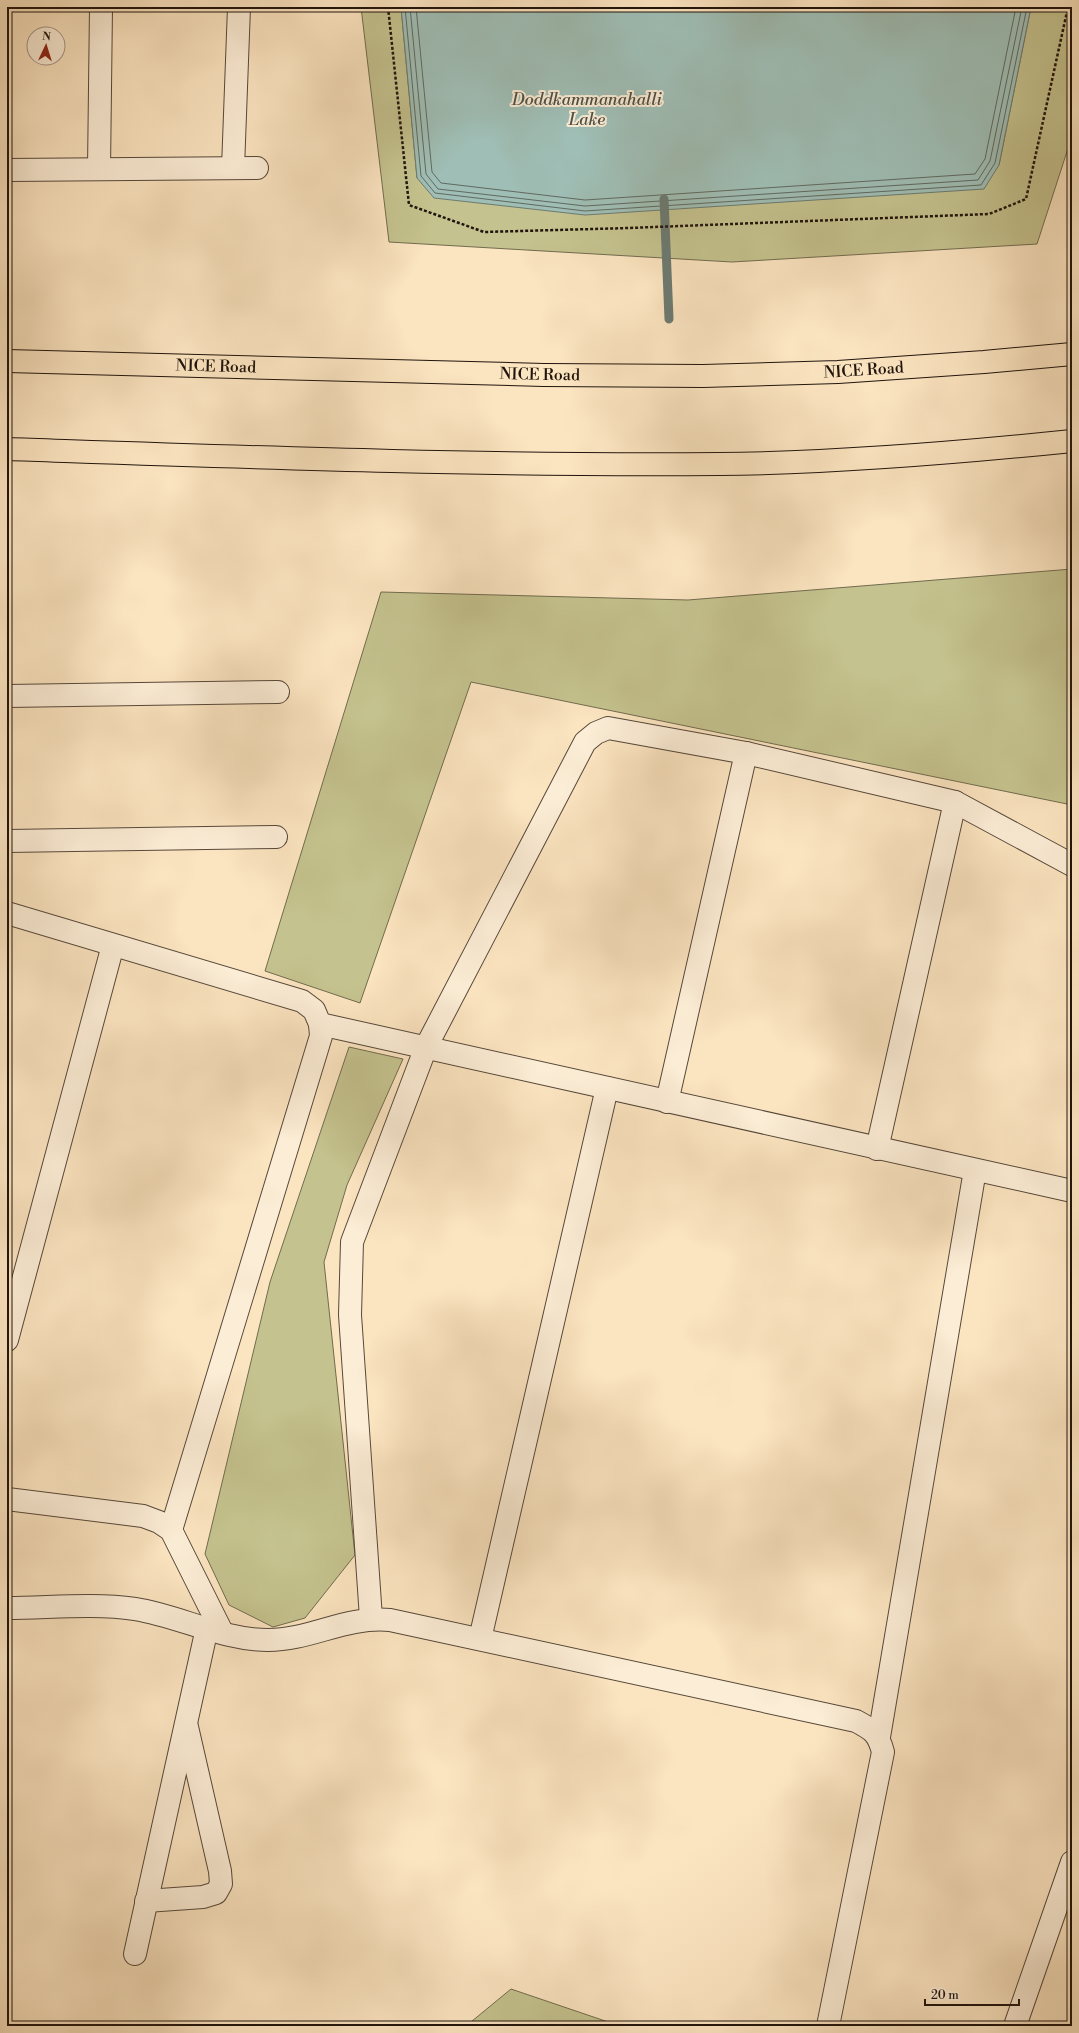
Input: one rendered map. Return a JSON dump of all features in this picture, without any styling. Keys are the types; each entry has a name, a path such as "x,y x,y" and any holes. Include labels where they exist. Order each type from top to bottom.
{"highway":[{"name":"NICE Road","path":"7,361 521,374 703,376 838,372 984,362 1072,354"},
{"path":"7,449 530,463 721,464 860,458 1072,441"}],"street":[{"path":"99,169 101,7"},
{"path":"233,168 239,7"},
{"path":"7,170 257,168"},
{"path":"7,696 278,692"},
{"path":"371,1618 350,1315 352,1242 426,1047 585,742 596,733 608,728 746,753 955,802 1072,866"},
{"path":"667,1102 746,753"},
{"path":"877,1149 955,802"},
{"path":"7,842 276,837"},
{"path":"7,913 302,1001 314,1010 320,1024 320,1036 171,1530"},
{"path":"7,1340 112,945"},
{"path":"320,1024 877,1149 1072,1191"},
{"path":"480,1639 607,1088"},
{"path":"828,2026 883,1752 880,1737 975,1170"},
{"path":"7,1499 143,1516 159,1522 171,1530 214,1630 186,1723 135,1954"},
{"path":"8,1614 110,1607 135,1609 248,1639 290,1638 371,1618 390,1620 856,1721 869,1728 880,1737"},
{"path":"146,1901 203,1896 216,1893 221,1884 218,1863 186,1723"},
{"path":"1015,2026 1072,1862"}],"path":[{"path":"388,7 409,205 484,232 692,226 989,214 1026,199 1068,7"}],"shaded area":[{"path":"361,7 401,7 417,178 999,165 1031,7 1072,7 1072,136 1037,244 732,262 389,242"},
{"path":"1072,569 1072,805 471,682 360,1003 265,971 381,592 688,600"},
{"path":"349,1047 403,1059 347,1185 324,1262 355,1555 305,1618 273,1627 229,1605 205,1554 270,1282"},
{"path":"511,1989 617,2025 466,2026"}],"water":[{"name":"Doddkammanahalli Lake","path":"401,7 1031,7 999,165 984,189 585,215 434,198 417,178"}],"waterway":[{"path":"664,199 669,319"}]}
